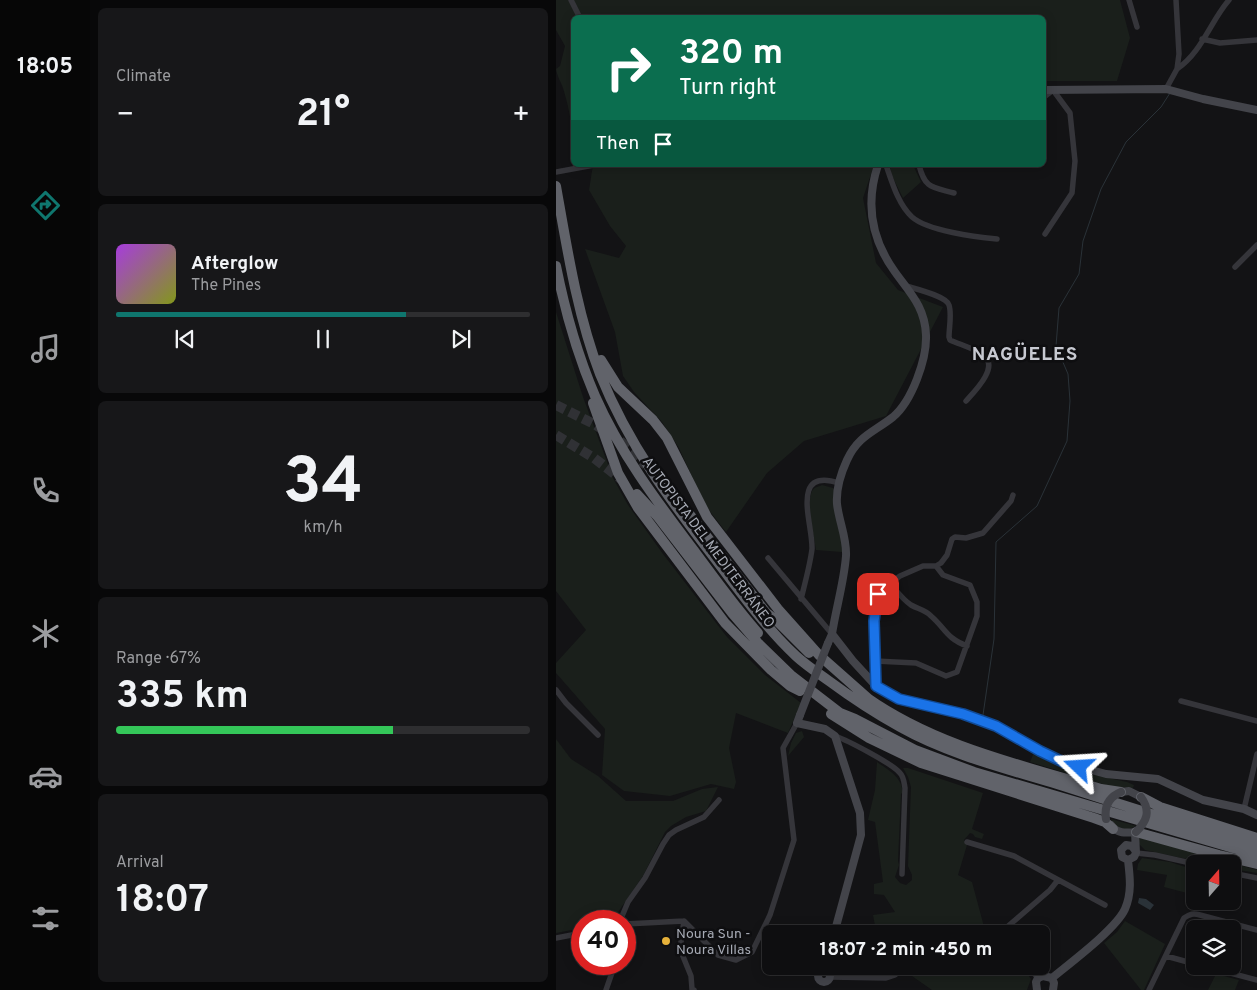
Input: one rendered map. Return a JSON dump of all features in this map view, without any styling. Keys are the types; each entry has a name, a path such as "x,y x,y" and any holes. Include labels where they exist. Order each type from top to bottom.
{"highway":[{"name":"AUTOPISTA DEL MEDITERRÁNEO","path":"556,186 574,282 589,341 600,374 614,406 673,504 750,604 796,656 828,680"},
{"name":"AUTOPISTA DEL MEDITERRÁNEO","path":"556,266 575,340 596,398 630,461 664,511 733,602 778,654 822,694 855,719"},
{"path":"587,332 602,362 618,387 653,420 667,438 701,507 730,548 798,633 819,656 871,701"},
{"path":"575,340 575,354 618,474 627,492 725,623 771,670 790,686 838,718 902,755 961,777 1094,818 1105,822 1113,829"},
{"path":"654,474 689,512 764,611 828,680 861,704 944,748 1119,804 1257,845"},
{"path":"637,494 658,517 732,613 758,643 792,676 840,713 915,750 974,772 1257,855"},
{"path":"764,611 817,661 871,701 922,729 967,748 1101,789 1121,792"},
{"path":"732,613 738,626 758,650 800,691"},
{"path":"1139,796 1160,807 1257,838"},
{"path":"1135,832 1257,864"}],"street":[{"path":"571,0 578,15"},
{"path":"1129,0 1137,27"},
{"path":"1176,0 1179,40 1177,69"},
{"path":"1166,89 1177,69 1197,52 1202,39 1229,0"},
{"path":"1202,39 1220,44 1257,40"},
{"path":"1046,90 1166,89 1257,110"},
{"path":"1046,95 1053,90"},
{"path":"1045,234 1072,192 1075,161 1070,113 1053,90"},
{"path":"556,172 584,167"},
{"path":"636,923 684,921 718,955 736,960 752,952 770,915 794,840 784,748 797,724 832,634 846,557 845,536 837,504 839,483 853,449 864,436 894,416 906,402 924,354 926,335 924,319 914,295 884,255 875,234 871,216 871,195 878,167"},
{"path":"887,167 898,195 912,217 926,225 958,233 997,239"},
{"path":"919,167 922,179 932,187 954,194"},
{"path":"1235,267 1257,245"},
{"path":"906,286 942,298 948,302 950,307 950,340 985,356 989,363 983,382 966,401"},
{"path":"801,599 812,548 806,499 809,490 819,481 829,480 839,483"},
{"path":"876,686 874,621 877,597 881,590 889,582 924,566 936,566 941,563 952,539 956,537 966,538 983,533 1012,501 1013,496"},
{"path":"768,558 832,634 852,661 876,686 899,699 963,714 996,726 1065,763 1106,774 1158,779 1202,800 1244,809 1257,815"},
{"path":"875,661 916,663 948,676 957,672 977,616 977,602 970,585 943,575 936,566"},
{"path":"889,582 900,596 910,604 933,617 951,638 967,646"},
{"path":"556,690 566,703 598,735"},
{"path":"1181,701 1257,721"},
{"path":"797,724 825,729 834,736 900,772 904,779 905,788 902,874"},
{"path":"834,736 860,813 861,835 836,925"},
{"path":"1244,809 1257,754"},
{"path":"1139,796 1141,778"},
{"path":"1121,792 1129,792 1139,796 1145,804 1146,818 1143,825 1135,832 1124,833 1113,829 1106,819 1105,814 1108,802 1115,794 1121,792"},
{"path":"625,910 670,835 676,830 704,817 719,800"},
{"path":"1128,860 1132,859 1136,852 1135,832"},
{"path":"1124,833 1126,845"},
{"path":"967,842 1014,856 1105,905"},
{"path":"1126,845 1132,846 1136,852 1186,862"},
{"path":"1126,845 1120,853 1124,859 1128,860"},
{"path":"1052,978 1105,933 1121,916 1129,897 1130,878 1128,860"},
{"path":"1241,875 1257,878"},
{"path":"1009,925 1050,890 1058,880"},
{"path":"1149,990 1184,918 1192,913 1257,930"},
{"path":"684,921 680,949 690,976 692,990"},
{"path":"556,938 571,935"},
{"path":"1166,956 1186,962"},
{"path":"606,990 611,975"},
{"path":"818,975 820,981 826,983 886,978 895,975"},
{"path":"1035,975 1038,978"},
{"path":"1238,975 1257,980"},
{"path":"1038,978 1043,976 1052,978"},
{"path":"1037,990 1036,982 1038,978"},
{"path":"1052,978 1054,983 1053,990"}],"shaded area":[{"path":"556,0 1120,0 1130,38 1117,81 1046,81 1046,15 571,15 571,122 563,88 556,69 560,66 565,46 556,30"},
{"path":"593,167 873,167 863,198 876,263 898,290 943,307 886,416 804,441 767,473 726,532 705,505 679,448 662,422 634,392 623,376 615,332 585,249 619,258 626,246 610,226 589,190"},
{"path":"890,167 914,167 921,182 903,198 891,174"},
{"path":"556,312 583,397 613,478 628,505 727,637 765,675 801,703 788,733 736,713 729,748 736,782 734,789 711,784 670,796 624,791 602,775 605,729 556,673 556,663 586,630 556,591"},
{"path":"822,485 833,488 835,491 834,506 841,537 842,552 816,550 810,511 810,496 814,489"},
{"path":"802,731 804,737 788,756 796,733"},
{"path":"556,739 571,759 598,776 626,801 673,801 702,789 718,787 706,811 686,817 665,832 643,876 620,910 571,910 571,930 556,933"},
{"path":"1034,752 1081,772 1127,782 1134,785 1133,788 1109,786 1030,762"},
{"path":"877,762 893,774 902,786 899,865 895,877 900,883 906,885 912,880 908,866 911,787 903,768 983,793 972,829 984,834 982,839 970,833 964,840 967,845 958,875 972,882 984,925 875,925 873,915 895,912 884,895 874,894 874,884 883,882 875,822 868,820 875,790"},
{"path":"1111,819 1136,826 1122,829"},
{"path":"1139,838 1149,839 1205,855 1186,855 1186,859 1145,850 1138,843"},
{"path":"1142,858 1170,862 1186,867 1186,893 1164,887 1167,875 1137,870"},
{"path":"1241,865 1257,870 1257,873 1241,870"},
{"path":"1139,898 1146,899 1154,905 1150,910 1138,903"},
{"path":"1125,921 1165,944 1144,990 1141,990 1104,943 1117,932"},
{"path":"1028,975 1031,979 1027,990 932,990 912,976"},
{"path":"1216,975 1239,980 1235,990 1208,990"}],"waterway":[{"path":"983,715 994,639 996,542 1037,506 1067,441 1070,401 1068,374 1056,346 1059,308 1079,274 1083,241 1101,189 1126,142 1161,107 1170,93"}],"tunnel":[{"path":"556,405 606,432"},
{"path":"556,435 594,458 621,479"},
{"path":"620,441 646,465"}],"place":[{"name":"Noura Sun - Noura Villas","path":"666,941"}],"district":[{"name":"NAGÜELES","path":"1025,353"}],"route":[{"path":"878,594 874,621 876,686 899,699 963,714 996,726 1040,751 1065,763 1079,767"}]}
